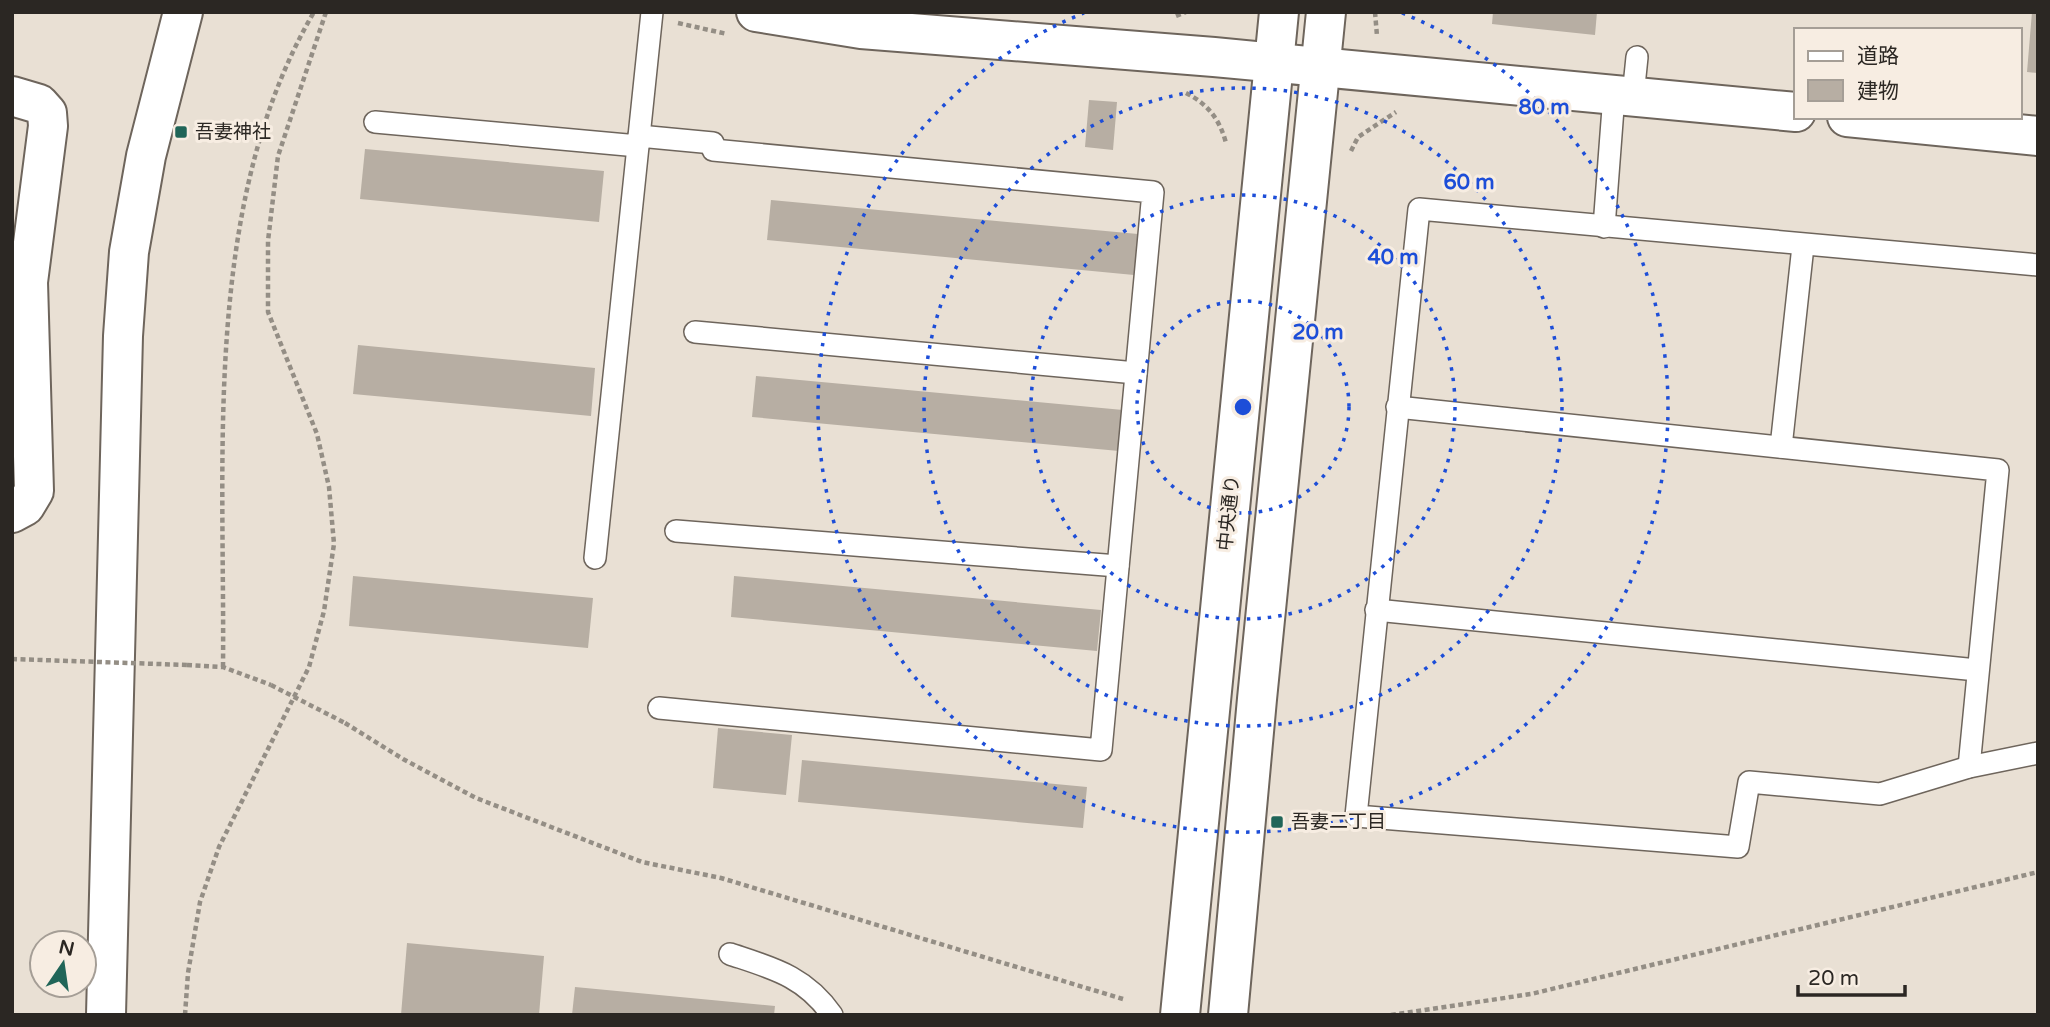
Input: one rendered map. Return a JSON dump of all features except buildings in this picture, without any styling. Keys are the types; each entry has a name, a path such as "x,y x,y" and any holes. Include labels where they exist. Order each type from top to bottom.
{"street":[{"path":"106,1015 124,335 129,252 146,156 183,12"},
{"path":"756,12 1794,112"},
{"name":"中央通り","path":"1180,1015 1279,12"},
{"path":"1228,1015 1256,699 1326,12"},
{"path":"12,96 39,104 47,113 28,282 21,307 34,491 25,506 12,513"},
{"path":"1885,119 1998,125 2038,136"}],"lane":[{"path":"595,558 652,12"},
{"path":"1604,228 1623,96 1637,57"},
{"path":"375,122 713,147 1153,192 1101,750 659,708"},
{"path":"2038,265 1604,228 1419,209 1356,816 1738,847 1749,782 1880,794 1969,767 2038,753"},
{"path":"1781,447 1803,246"},
{"path":"695,332 1136,373"},
{"path":"1397,407 1998,470 1969,767"},
{"path":"676,531 1118,566"},
{"path":"1376,610 1977,670"},
{"path":"730,954 787,973 820,998 832,1015"}],"path":[{"path":"223,667 225,353 232,270 247,188 269,113 314,12"},
{"path":"185,1015 188,973 200,902 219,847 309,667 324,611 334,544 328,487 317,434 268,312 268,241 278,156 326,12"},
{"path":"1349,154 1358,137 1400,109"},
{"path":"12,659 223,667 271,685 345,723 476,799 642,862 721,878 1123,999"},
{"path":"1391,1015 1531,994 2038,872"},
{"path":"2027,875 2038,878"}],"place":[{"name":"吾妻神社","path":"181,132"},
{"name":"吾妻二丁目","path":"1277,822"}]}
